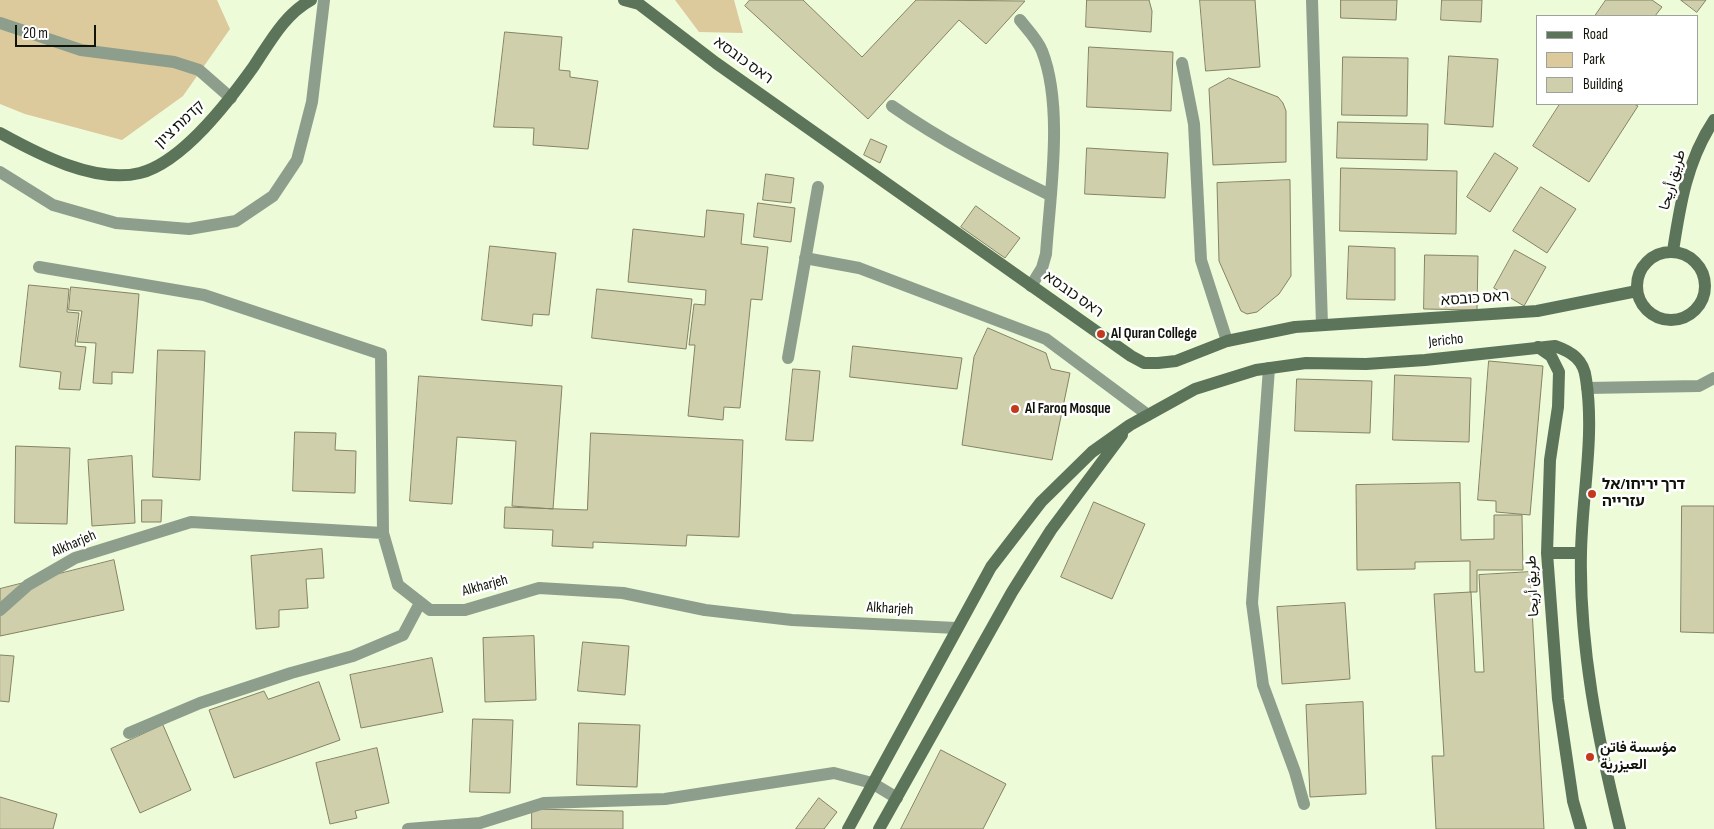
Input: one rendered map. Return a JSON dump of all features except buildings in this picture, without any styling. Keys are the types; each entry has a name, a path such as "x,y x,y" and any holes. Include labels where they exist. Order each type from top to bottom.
{"main road":[{"name":"קדמת ציון","path":"0,133 64,165 119,175 139,173 159,166 179,152 231,98 288,18 311,0"},
{"name":"ראס כובסא","path":"624,0 638,2 716,63 1031,286 1131,356 1144,363 1176,361 1227,341 1295,327 1536,311 1637,290"},
{"name":"طريق أريحا","path":"1673,252 1687,179 1695,154 1714,120"},
{"path":"1673,252 1692,259 1709,275 1703,296 1692,313 1673,320 1663,319 1645,309 1637,290 1640,271 1646,262 1658,254 1673,252"},
{"name":"Jericho","path":"848,829 991,566 1041,502 1092,452 1130,425 1195,389 1256,370 1306,363 1366,364 1425,360 1555,346 1568,351 1582,364 1587,388 1589,431 1580,553"},
{"name":"طريق أريحا","path":"1538,347 1551,356 1559,372 1558,407 1550,469 1547,553 1558,699 1573,801 1581,829"},
{"path":"879,829 1012,592 1051,530 1130,425"},
{"path":"1547,553 1580,553 1588,667 1610,789 1620,829"}],"street":[{"path":"0,172 53,205 116,223 189,229 236,221 273,196 297,160 312,102 324,0"},
{"path":"1312,0 1322,325"},
{"path":"1020,20 1042,48 1050,77 1054,139 1046,254 1042,268 1031,286"},
{"path":"0,23 81,50 174,62 200,70 231,98"},
{"path":"1182,63 1194,124 1201,260 1227,341"},
{"path":"892,106 931,133 964,152 1050,195"},
{"path":"788,358 818,187"},
{"path":"805,258 859,268 1046,339 1148,415"},
{"path":"39,267 204,295 381,354 383,533"},
{"path":"1269,368 1252,604 1263,685 1295,772 1304,804"},
{"path":"1587,388 1699,386 1714,378"},
{"name":"Alkharjeh","path":"0,610 28,585 75,558 191,522 383,533 398,585 430,610 465,610 539,588 624,593 706,610 792,620 956,628"},
{"path":"130,733 200,703 291,673 353,656 403,635 420,603"},
{"path":"408,829 480,822 544,803 665,799 834,774 872,783 897,798"}],"green space":[{"path":"0,0 217,0 230,29 183,96 122,140 25,114 0,104"},
{"path":"675,0 734,0 743,33 699,32"}],"place":[{"name":"Al Quran College","path":"1101,334"},
{"name":"Al Faroq Mosque","path":"1015,409"},
{"name":"דרך יריחו/אל עזרייה","path":"1592,494"},
{"name":"مؤسسة فاتن العيزرية","path":"1590,757"}]}
